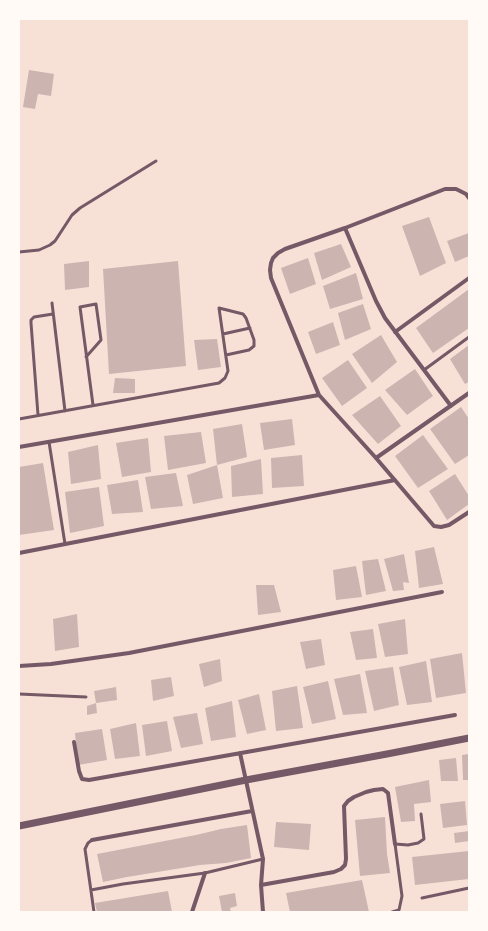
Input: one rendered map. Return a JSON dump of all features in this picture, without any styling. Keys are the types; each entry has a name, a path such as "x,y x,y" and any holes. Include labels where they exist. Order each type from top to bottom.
{"street":[{"path":"469,198 466,194 456,189 445,189 285,249 273,258 270,270 271,278 319,395 376,458 434,526 441,527 449,525 469,512"},
{"path":"344,228 384,318 452,406"},
{"path":"395,332 469,278"},
{"path":"376,458 469,393"},
{"path":"19,447 319,395"},
{"path":"19,553 395,480"},
{"path":"19,666 51,664 128,653 442,592"},
{"path":"74,742 80,775 82,779 89,780 455,715"},
{"path":"19,826 246,780 469,738"},
{"path":"240,753 263,859 263,912"},
{"path":"262,885 334,872 341,869 345,865 346,859 344,806 354,797 366,792 383,790 388,793 395,844"},
{"path":"92,840 252,810"},
{"path":"192,912 205,872"}],"lane":[{"path":"19,252 40,250 50,245 55,241 72,216 80,208 156,161"},
{"path":"52,303 65,411"},
{"path":"86,357 101,340 96,304 80,307 86,357 93,406"},
{"path":"19,419 219,383 225,378 228,371 219,308 242,314 246,318 254,340 254,346 249,350 226,355"},
{"path":"38,416 31,320 34,317 53,314"},
{"path":"223,334 250,328"},
{"path":"424,370 469,337"},
{"path":"49,442 65,544"},
{"path":"19,694 86,697"},
{"path":"392,912 399,910 402,896 395,844 418,843 424,839 421,814"},
{"path":"92,840 88,843 85,849 94,912"},
{"path":"91,890 205,872 263,859"},
{"path":"422,898 469,888"}],"building":[{"path":"29,70 54,74 51,96 38,94 35,109 23,107"},
{"path":"429,217 446,263 420,276 402,226"},
{"path":"469,233 469,256 455,262 447,241"},
{"path":"341,244 351,267 322,280 314,253"},
{"path":"308,258 316,284 290,294 281,268"},
{"path":"89,261 89,287 65,290 64,264"},
{"path":"178,261 186,366 109,374 103,269"},
{"path":"356,273 363,299 330,309 323,286"},
{"path":"469,289 469,328 433,353 416,328"},
{"path":"363,304 371,329 345,340 338,313"},
{"path":"333,322 340,345 316,354 308,332"},
{"path":"381,335 397,362 372,383 352,354"},
{"path":"217,339 221,367 198,370 194,340"},
{"path":"469,345 469,382 465,384 450,359"},
{"path":"348,360 367,388 342,406 322,378"},
{"path":"415,369 433,396 407,415 385,390"},
{"path":"115,378 135,379 135,393 113,393"},
{"path":"380,396 401,426 378,444 352,415"},
{"path":"461,407 469,419 469,455 455,464 430,429"},
{"path":"292,419 295,445 264,450 260,423"},
{"path":"242,424 247,457 217,465 213,429"},
{"path":"201,432 206,463 168,470 164,436"},
{"path":"423,435 448,469 418,488 395,456"},
{"path":"148,438 151,472 122,477 116,443"},
{"path":"98,445 101,479 71,484 68,452"},
{"path":"302,455 304,486 272,488 271,458"},
{"path":"261,459 263,494 232,497 231,466"},
{"path":"43,463 54,530 19,535 19,467"},
{"path":"217,465 223,498 193,504 187,475"},
{"path":"176,473 183,506 151,509 145,477"},
{"path":"455,474 469,496 469,504 447,520 429,491"},
{"path":"138,480 143,512 112,514 107,485"},
{"path":"99,487 104,526 70,533 65,492"},
{"path":"434,547 443,584 419,588 415,551"},
{"path":"404,554 409,583 403,582 404,590 393,591 384,559"},
{"path":"378,559 386,591 366,595 362,561"},
{"path":"356,566 362,597 336,600 333,570"},
{"path":"256,585 274,585 281,612 258,615"},
{"path":"77,614 79,647 55,651 53,619"},
{"path":"405,619 408,654 385,657 378,624"},
{"path":"373,629 377,658 356,660 350,632"},
{"path":"321,639 325,665 306,669 300,642"},
{"path":"462,653 466,693 436,698 430,659"},
{"path":"220,659 222,681 204,687 199,664"},
{"path":"426,661 432,702 407,705 399,667"},
{"path":"393,667 399,705 374,711 365,671"},
{"path":"360,674 367,713 343,715 334,679"},
{"path":"171,677 174,696 153,701 151,680"},
{"path":"328,681 336,719 312,724 303,687"},
{"path":"297,686 303,728 276,731 272,691"},
{"path":"116,687 117,700 96,703 94,691"},
{"path":"259,694 266,730 247,734 238,700"},
{"path":"232,701 236,737 211,741 205,708"},
{"path":"96,703 97,713 87,715 87,706"},
{"path":"197,713 203,744 181,748 173,717"},
{"path":"167,721 172,751 146,756 142,725"},
{"path":"136,723 140,756 115,759 110,729"},
{"path":"102,729 107,760 78,765 75,733"},
{"path":"469,754 469,780 463,780 462,755"},
{"path":"456,758 458,781 441,781 439,760"},
{"path":"429,780 431,802 414,804 415,821 401,822 395,787"},
{"path":"465,801 467,825 443,828 440,804"},
{"path":"385,817 387,854 390,873 360,876 355,820"},
{"path":"276,822 311,824 309,850 274,847"},
{"path":"247,825 251,858 226,863 200,865 103,882 97,854"},
{"path":"469,831 469,841 455,843 454,833"},
{"path":"469,851 469,879 415,885 412,857"},
{"path":"362,880 369,912 290,912 286,893"},
{"path":"168,891 172,912 97,912 95,903"},
{"path":"235,893 237,906 230,908 231,912 222,912 219,896"}]}
